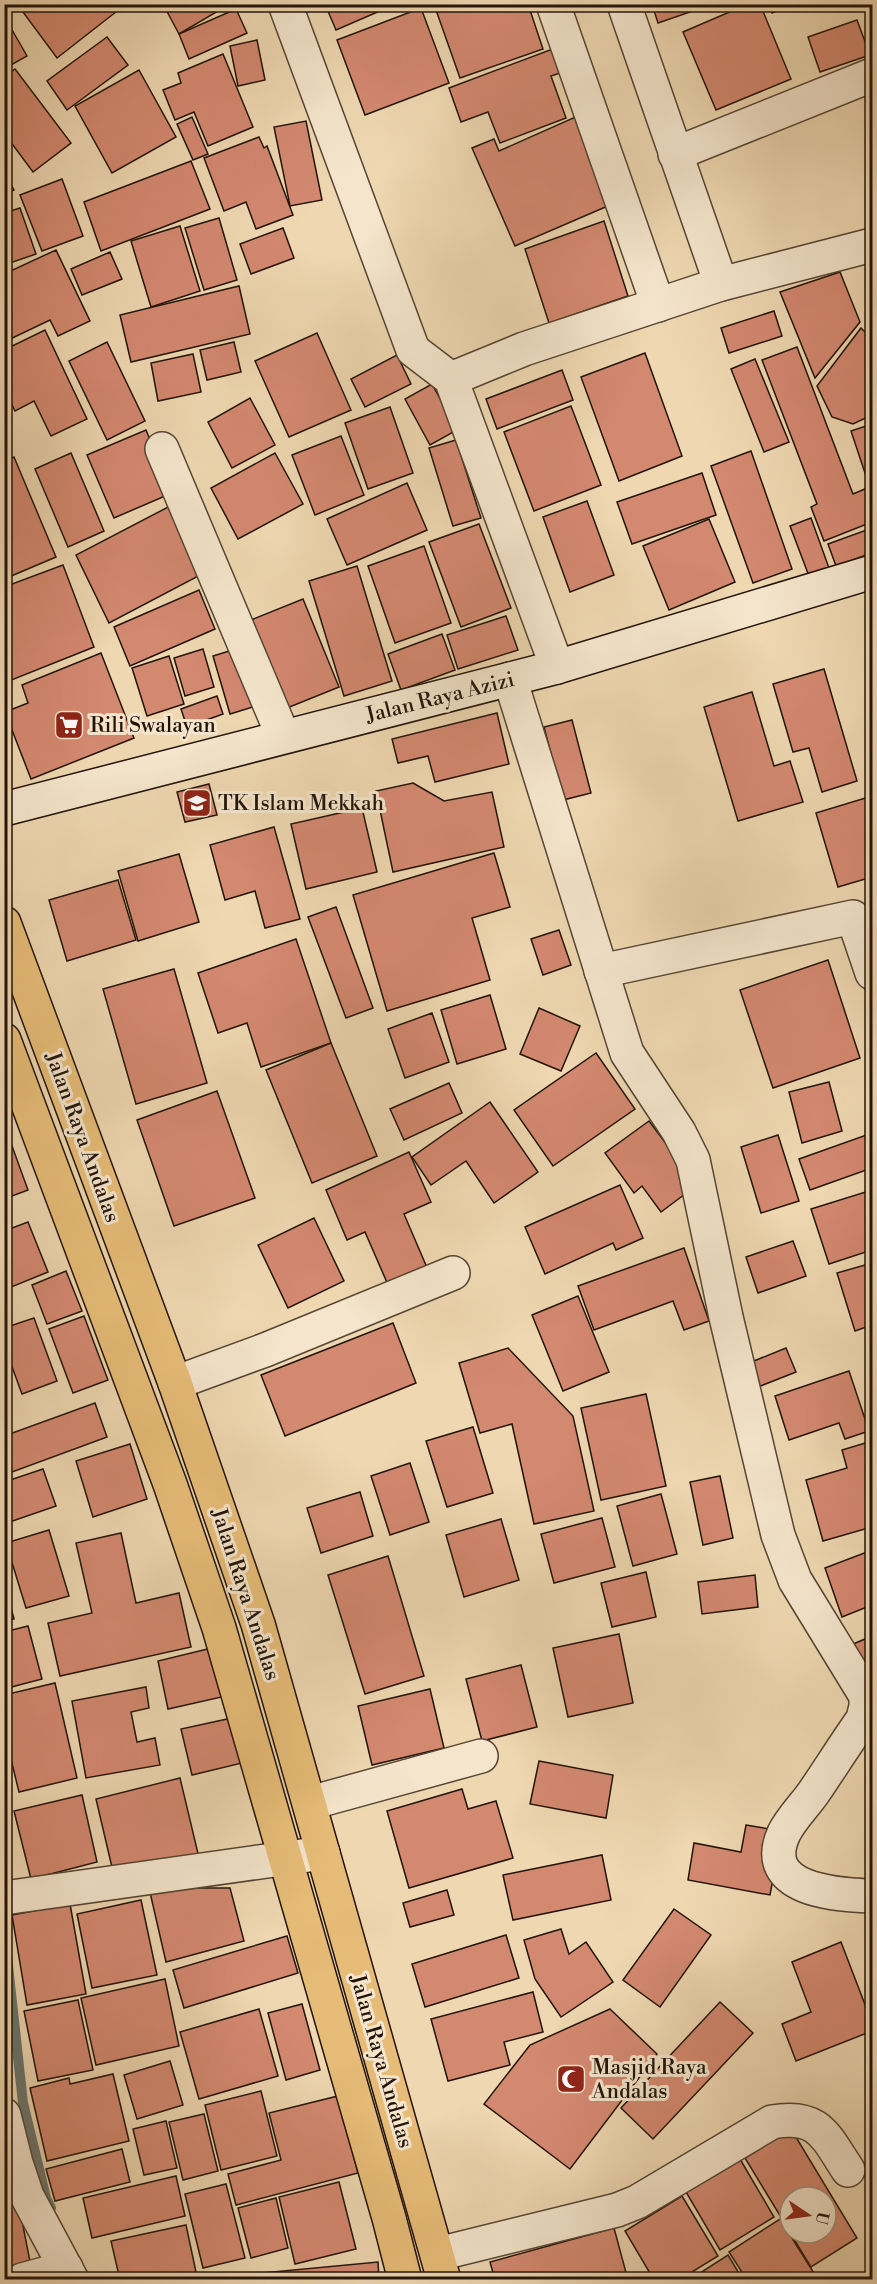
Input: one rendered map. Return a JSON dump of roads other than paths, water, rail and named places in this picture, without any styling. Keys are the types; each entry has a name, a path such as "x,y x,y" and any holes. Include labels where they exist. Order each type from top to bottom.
{"main road":[{"name":"Jalan Raya Andalas","path":"4,923 175,1383 258,1624 441,2267"},
{"name":"Jalan Raya Andalas","path":"4,1040 170,1484 212,1606 405,2280"},
{"path":"52,1168 89,1154"}],"street":[{"path":"285,4 413,350 451,379 557,667"},
{"path":"553,4 658,305"},
{"path":"624,4 721,284"},
{"path":"675,154 873,75"},
{"path":"451,379 524,349 721,284 873,245"},
{"path":"162,449 283,736"},
{"name":"Jalan Raya Azizi","path":"4,809 557,667 873,572"},
{"path":"510,679 627,1053 683,1138 693,1160 726,1317 778,1535 795,1580 866,1696 864,1719 784,1833 779,1863 786,1875 805,1886 846,1895 873,1896"},
{"path":"601,971 863,914 873,973"},
{"path":"175,1383 265,1350 453,1273"},
{"path":"310,1803 481,1756"},
{"path":"9,1898 323,1853"},
{"path":"4,2115 27,2196 69,2274 22,2280"},
{"path":"441,2267 637,2202 772,2122 792,2119 809,2122 825,2134 848,2170"}],"waterway":[{"path":"4,1929 23,2103 46,2198 51,2208"}],"place":[{"name":"Rili Swalayan","path":"69,725"},
{"name":"TK Islam Mekkah","path":"197,803"},
{"name":"Masjid Raya Andalas","path":"571,2079"}]}
